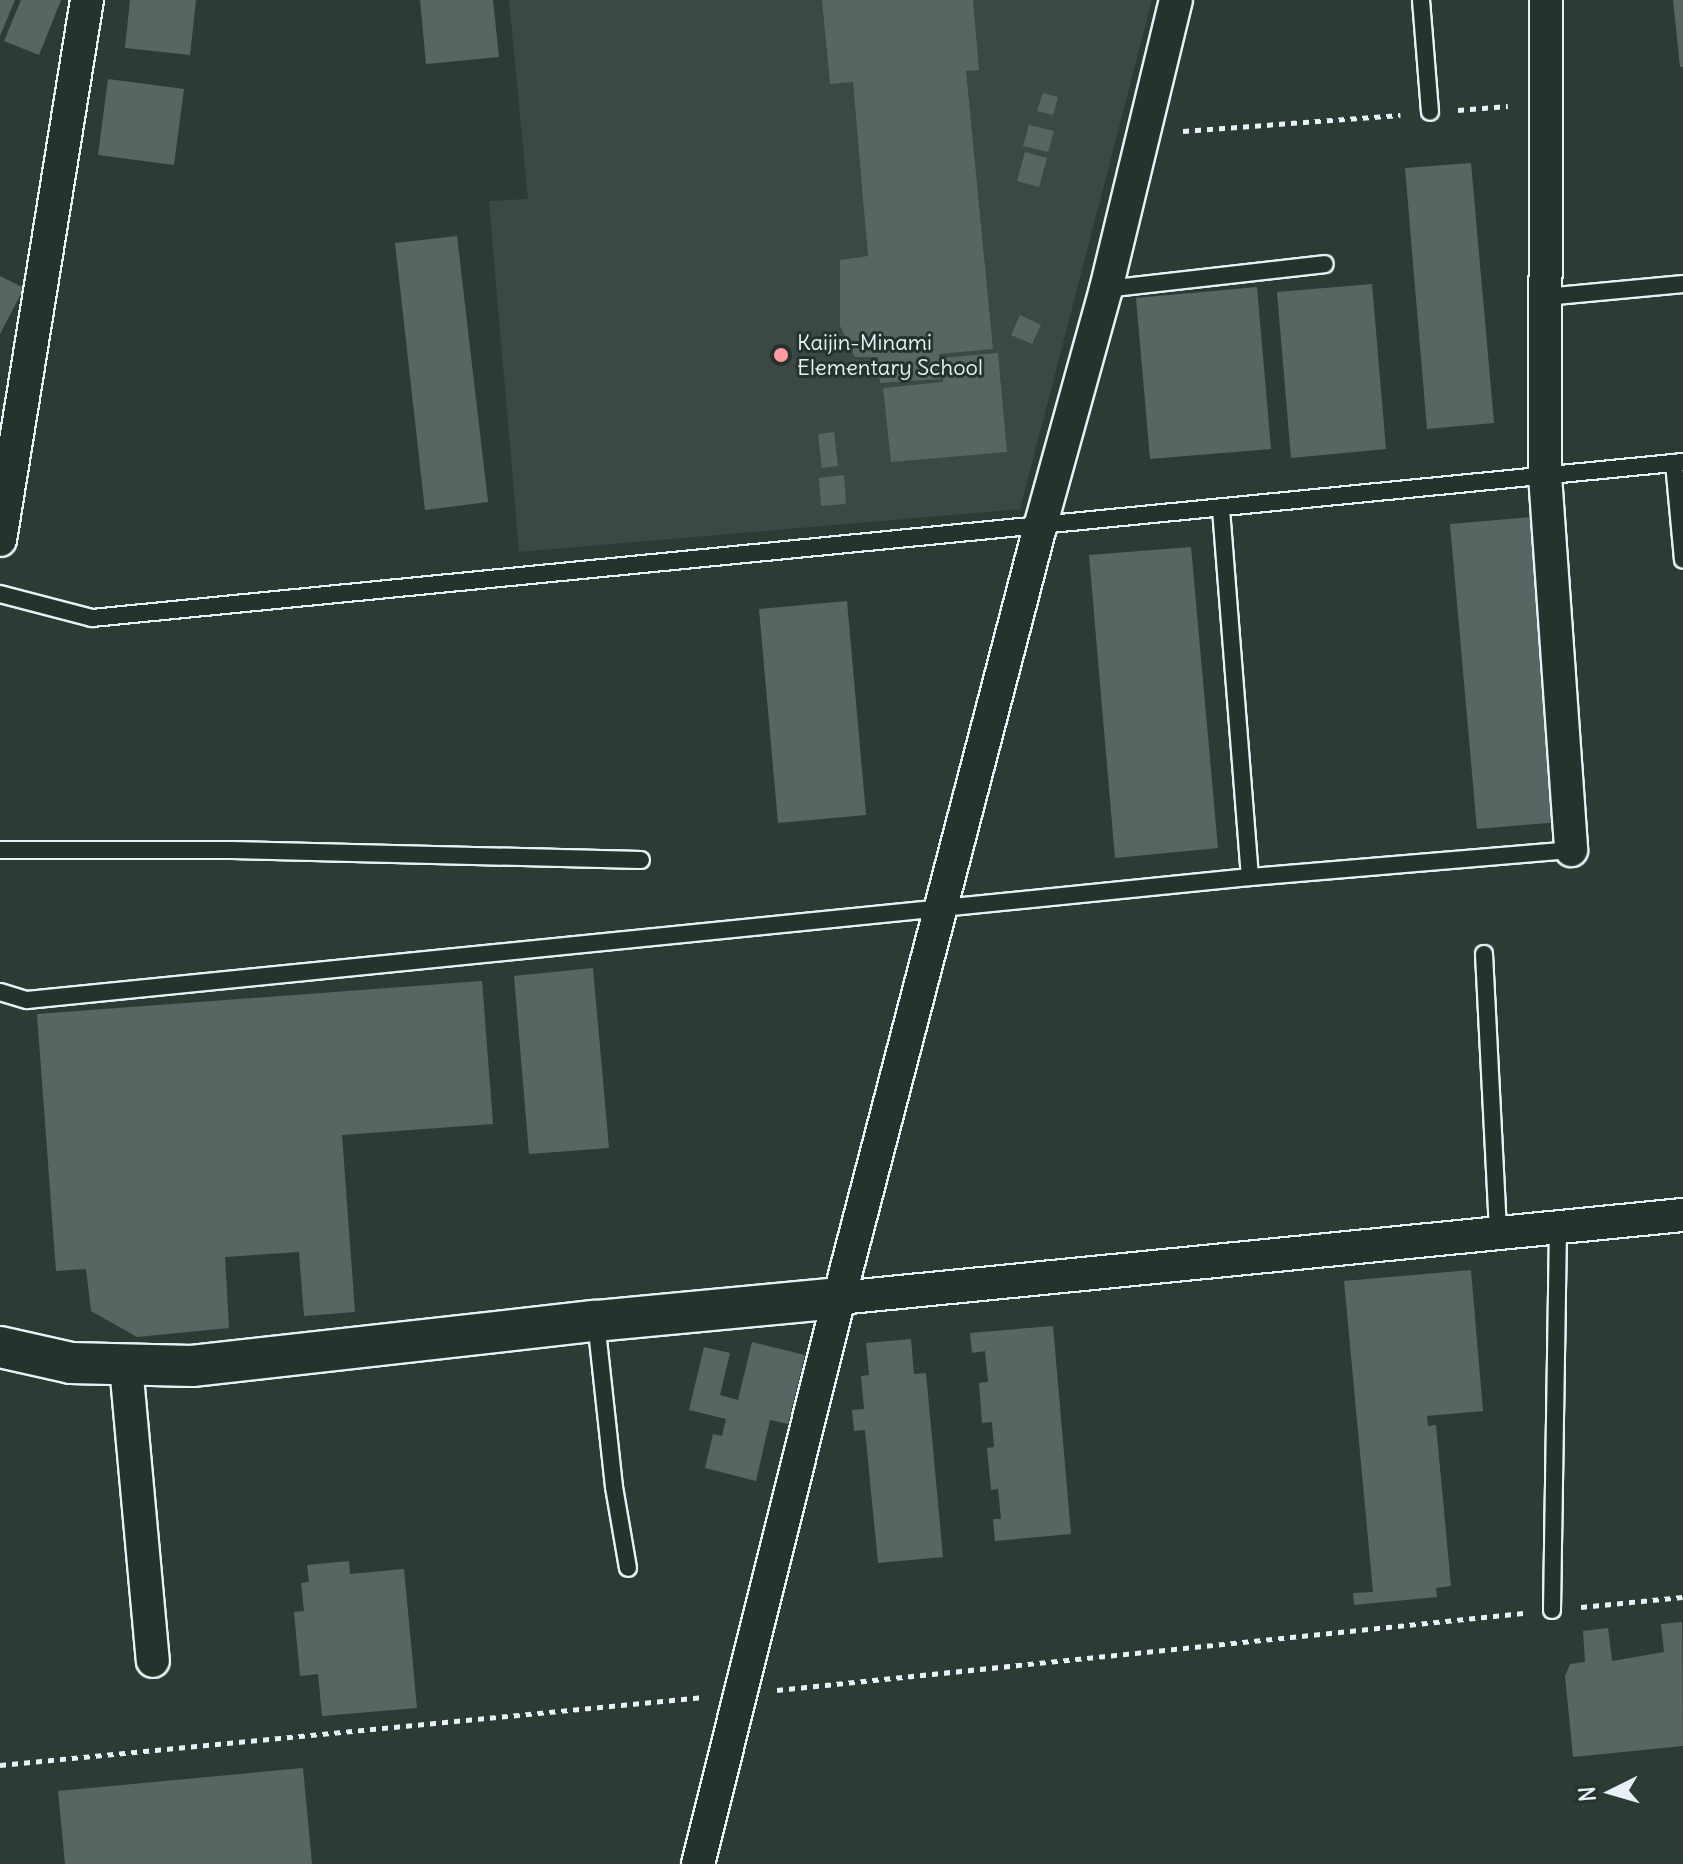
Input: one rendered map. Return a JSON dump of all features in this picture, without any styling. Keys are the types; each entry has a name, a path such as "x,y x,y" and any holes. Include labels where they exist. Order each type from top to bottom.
{"street":[{"path":"0,540 87,0"},
{"path":"698,1864 839,1298 1040,527 1106,289 1176,0"},
{"path":"1546,0 1545,475 1571,850"},
{"path":"0,1347 71,1363 192,1366 596,1321 1683,1215"},
{"path":"126,1366 153,1661"}],"lane":[{"path":"1421,0 1430,112"},
{"path":"1106,289 1325,264"},
{"path":"1545,297 1683,284"},
{"path":"0,594 92,618 1678,462 1683,560"},
{"path":"1221,509 1250,877"},
{"path":"0,850 232,850 641,860"},
{"path":"0,992 27,1000 1250,877 1571,850"},
{"path":"1484,954 1498,1233"},
{"path":"1552,1610 1558,1227"},
{"path":"596,1321 614,1487 628,1568"}],"path":[{"path":"1141,135 1545,103"},
{"path":"0,1765 1683,1597"}],"shaded area":[{"name":"Kaijin-Minami Elementary School","path":"509,0 1152,0 1020,509 519,552 489,201 528,199"}],"building":[{"path":"0,0 15,0 0,36"},
{"path":"21,0 61,0 39,55 4,41"},
{"path":"130,0 196,0 190,55 125,48"},
{"path":"420,0 493,0 499,57 426,64"},
{"path":"822,0 973,0 979,70 966,71 993,349 939,354 941,379 880,383 878,357 855,357 840,326 840,260 868,256 853,82 830,84"},
{"path":"1673,0 1683,0 1683,67 1680,67"},
{"path":"108,79 184,89 174,165 98,155"},
{"path":"1043,93 1058,97 1053,115 1037,111"},
{"path":"1029,125 1054,131 1048,152 1023,146"},
{"path":"1025,152 1047,158 1039,187 1017,181"},
{"path":"1471,163 1494,423 1427,429 1405,168"},
{"path":"457,236 488,502 425,510 395,243"},
{"path":"0,276 24,288 0,334"},
{"path":"1372,284 1386,449 1291,458 1277,292"},
{"path":"1257,287 1271,449 1150,459 1136,298"},
{"path":"1020,315 1041,325 1032,344 1011,335"},
{"path":"998,353 1007,452 891,462 883,388 943,382 941,358"},
{"path":"834,432 838,466 822,468 818,434"},
{"path":"844,475 846,504 821,506 819,478"},
{"path":"1532,517 1559,822 1477,829 1450,524"},
{"path":"1191,547 1218,848 1115,858 1089,555"},
{"path":"847,601 866,815 778,823 759,609"},
{"path":"593,968 609,1148 529,1154 514,976"},
{"path":"482,981 493,1124 342,1135 355,1312 304,1316 299,1252 225,1257 229,1328 137,1337 91,1311 86,1269 56,1271 37,1014"},
{"path":"1471,1270 1483,1411 1427,1416 1428,1426 1436,1425 1451,1586 1436,1588 1437,1597 1354,1605 1353,1593 1373,1592 1344,1281"},
{"path":"1053,1326 1071,1534 995,1541 993,1519 1001,1519 998,1489 991,1490 987,1448 994,1447 992,1422 982,1423 979,1383 988,1382 985,1351 972,1353 970,1333"},
{"path":"911,1339 914,1374 926,1373 943,1557 878,1563 865,1430 854,1431 852,1410 864,1409 861,1376 869,1375 866,1343"},
{"path":"752,1342 805,1355 788,1424 770,1420 756,1481 705,1468 713,1434 722,1436 726,1419 689,1410 704,1347 730,1353 720,1395 738,1400"},
{"path":"349,1561 350,1574 404,1569 417,1708 322,1716 318,1674 300,1676 294,1612 304,1611 301,1583 309,1582 307,1565"},
{"path":"1682,1622 1683,1746 1573,1757 1565,1676 1570,1664 1585,1662 1583,1631 1608,1628 1612,1661 1664,1652 1661,1624"},
{"path":"303,1768 312,1864 65,1864 58,1791"}],"place":[{"name":"Kaijin-Minami Elementary School","path":"781,355"}]}
